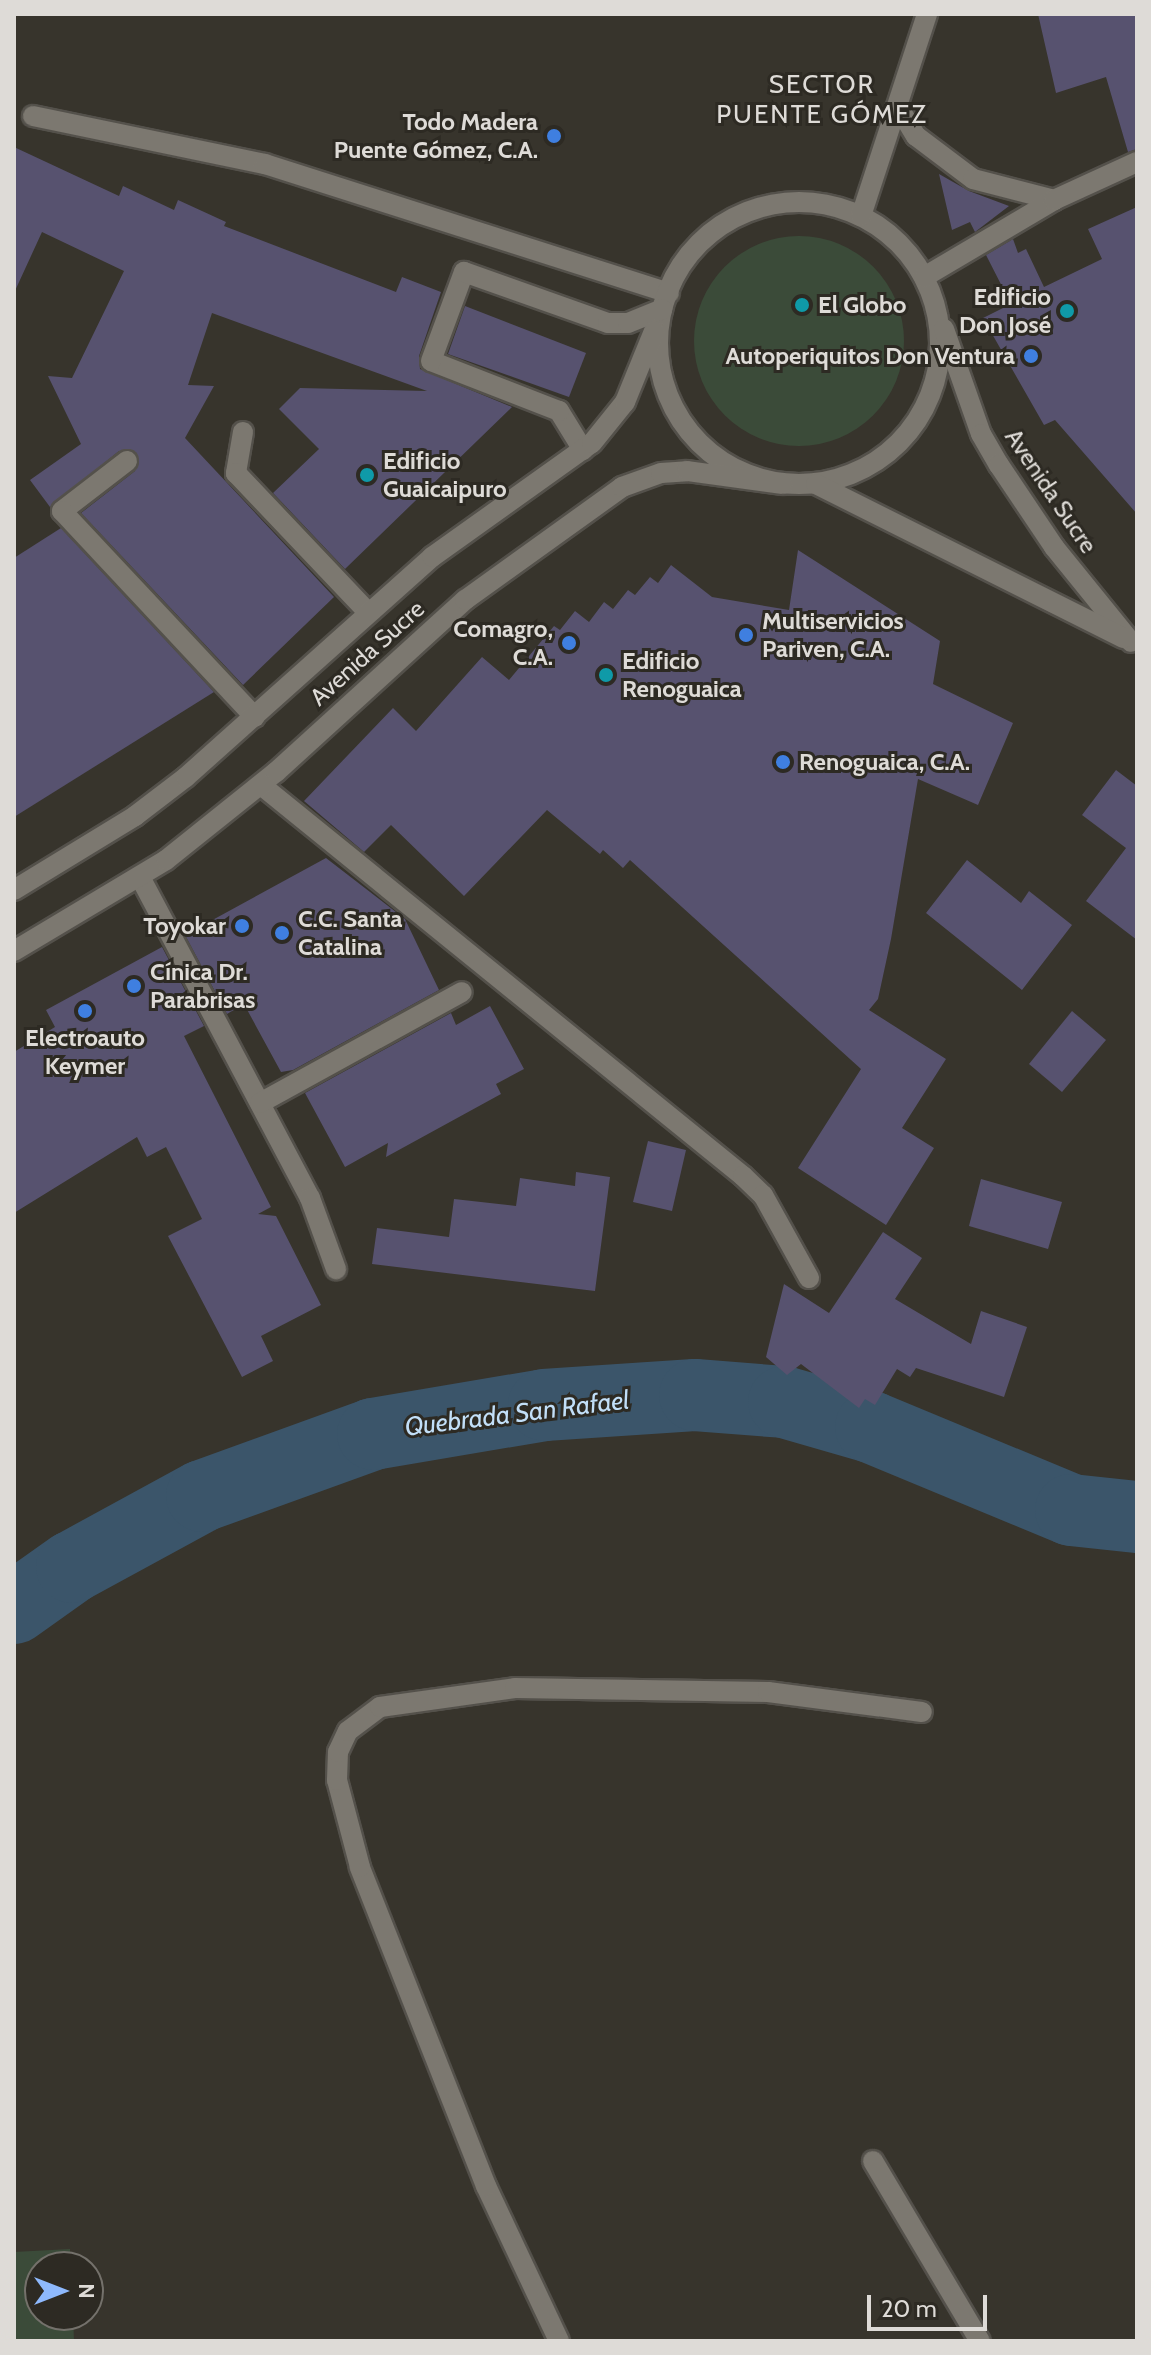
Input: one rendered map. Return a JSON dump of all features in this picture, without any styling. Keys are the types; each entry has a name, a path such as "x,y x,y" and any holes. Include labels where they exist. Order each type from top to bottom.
{"street":[{"path":"861,216 899,108 927,14"},
{"path":"899,108 916,136 973,179 1054,200"},
{"path":"33,116 265,164 666,301"},
{"path":"924,277 1054,200 1137,162"},
{"path":"816,202 861,216 905,249 924,277 936,309 939,354 924,409 905,437 879,460 816,484 782,484 719,460 674,409 661,366 666,301 694,249 749,210 816,202"},
{"path":"583,450 559,411 431,361 464,272 608,323 628,323 666,301"},
{"name":"Avenida Sucre","path":"14,890 135,816 255,717 368,612 457,538 583,450 608,428 625,402 666,301"},
{"name":"Avenida Sucre","path":"936,309 981,434 999,465 1046,537 1134,644"},
{"path":"243,432 236,473 368,612"},
{"path":"127,461 62,511 255,717"},
{"name":"Avenida Sucre","path":"14,951 140,877 261,785 465,600 622,487 661,473 687,471 782,484"},
{"name":"Avenida Sucre","path":"816,484 1134,644"},
{"path":"261,785 743,1176 763,1195 809,1278"},
{"path":"140,877 310,1198 336,1269"},
{"path":"260,1103 462,992"},
{"path":"559,2341 486,2186 360,1867 337,1780 338,1752 348,1731 380,1707 515,1688 768,1692 922,1712"},
{"path":"873,2161 980,2341"}],"green space":[{"path":"799,236 839,244 873,267 896,301 904,341 896,381 873,415 839,438 799,446 759,438 725,415 702,381 694,341 702,301 725,267 759,244"},
{"path":"24,2251 24,2331 74,2331 74,2341 14,2341 14,2252"}],"building":[{"path":"1038,14 1137,14 1137,149 1128,152 1106,77 1056,93"},
{"path":"14,147 119,196 123,186 174,210 178,200 226,222 224,226 396,292 402,277 441,292 419,356 420,369 512,407 345,569 273,493 319,449 279,409 300,388 427,391 212,313 188,385 214,386 185,438 334,597 243,685 81,513 135,471 137,453 119,451 50,507 30,480 81,444 48,376 72,378 124,271 42,232 14,293"},
{"path":"939,174 969,191 1009,206 975,232 970,222 952,230"},
{"name":"Edificio Don José","path":"1137,207 1137,514 1055,420 1044,425 983,318 1011,304 986,255 1013,239 1018,253 1026,249 1044,287 1102,259 1088,229"},
{"path":"465,306 586,353 569,397 448,354"},
{"path":"61,528 214,692 14,817 14,558"},
{"path":"798,550 940,641 933,684 1013,723 978,805 918,779 891,939 878,999 869,1010 946,1059 902,1128 934,1148 886,1225 798,1168 861,1069 630,860 623,868 603,850 600,854 547,810 464,896 391,825 364,852 304,801 393,708 416,731 482,657 509,680 554,626 560,630 575,611 589,622 604,602 613,609 628,590 635,595 650,577 658,583 671,565 712,597 789,610"},
{"path":"1116,770 1137,786 1137,940 1086,901 1126,848 1082,815"},
{"path":"326,858 405,919 439,990 293,1070 281,1072 244,1004 227,1014 185,935"},
{"path":"967,860 1021,903 1029,891 1072,925 1022,990 926,913"},
{"path":"162,947 204,1026 184,1036 271,1207 258,1214 276,1216 321,1305 261,1336 273,1361 242,1377 168,1236 202,1219 166,1147 147,1157 137,1137 14,1213 14,1052 55,1027 46,1010"},
{"path":"490,1006 524,1069 496,1084 501,1094 386,1157 388,1143 345,1167 305,1093 451,1013 456,1025"},
{"path":"1072,1011 1106,1040 1062,1092 1029,1064"},
{"path":"648,1141 686,1150 672,1211 633,1202"},
{"path":"576,1172 610,1177 595,1291 372,1264 377,1228 449,1237 454,1199 516,1206 520,1178 575,1186"},
{"path":"981,1179 1062,1202 1048,1249 969,1226"},
{"path":"883,1232 922,1258 895,1299 971,1344 981,1311 1027,1327 1004,1397 916,1368 910,1377 897,1369 875,1405 865,1399 859,1408 801,1364 787,1375 766,1357 784,1284 829,1313"}],"waterway":[{"name":"Quebrada San Rafael","path":"14,1608 72,1567 202,1496 373,1434 544,1405 695,1395 784,1402 871,1427 1071,1510 1137,1517"}],"place":[{"name":"Todo Madera Puente Gómez, C.A.","path":"554,136"},
{"name":"El Globo","path":"802,305"},
{"name":"Edificio Don José","path":"1067,311"},
{"name":"Autoperiquitos Don Ventura","path":"1031,356"},
{"name":"Edificio Guaicaipuro","path":"367,475"},
{"name":"Multiservicios Pariven, C.A.","path":"746,635"},
{"name":"Comagro, C.A.","path":"569,643"},
{"name":"Edificio Renoguaica","path":"606,675"},
{"name":"Renoguaica, C.A.","path":"783,762"},
{"name":"Toyokar","path":"242,926"},
{"name":"C.C. Santa Catalina","path":"282,933"},
{"name":"Cínica Dr. Parabrisas","path":"134,986"},
{"name":"Electroauto Keymer","path":"85,1011"}],"district":[{"name":"SECTOR PUENTE GÓMEZ","path":"822,100"}]}
